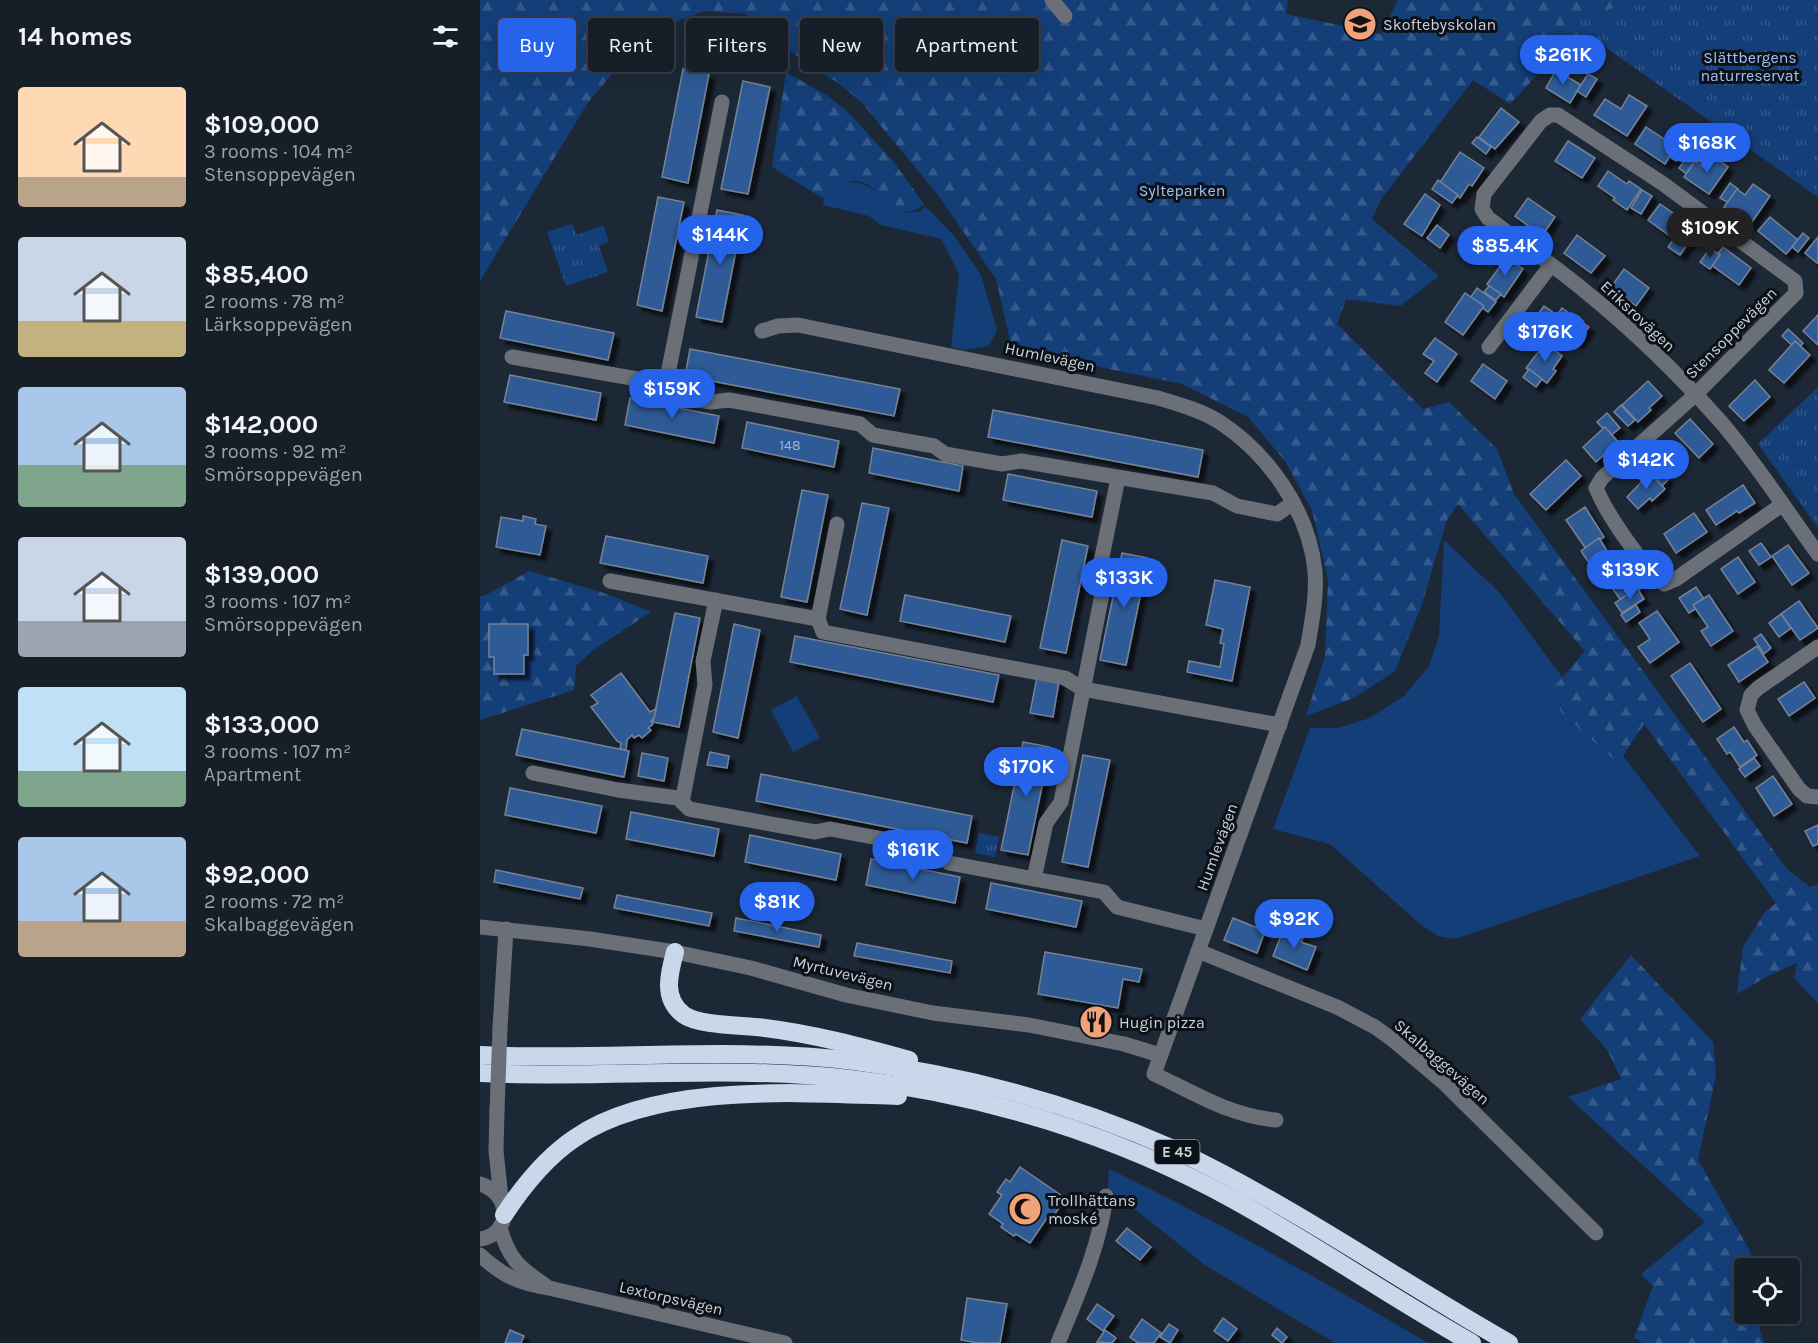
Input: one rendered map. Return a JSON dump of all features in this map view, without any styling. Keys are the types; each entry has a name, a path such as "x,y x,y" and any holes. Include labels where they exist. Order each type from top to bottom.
{"highway":[{"path":"675,952 669,977 671,999 685,1016 697,1021 767,1028 869,1049 914,1061 961,1079"},
{"name":"E 45","path":"480,1055 542,1058 748,1054 804,1057 862,1063 961,1079 1012,1091 1069,1109 1171,1149 1242,1185 1310,1224 1509,1343"},
{"name":"E 45","path":"480,1073 543,1076 748,1073 804,1075 871,1082 965,1098 1090,1135 1190,1178 1302,1239 1472,1343"},
{"path":"502,1214 555,1152 575,1137 612,1118 648,1107 717,1097 763,1095 823,1094 965,1098"}],"street":[{"path":"1052,0 1065,16"},
{"path":"722,102 664,394 711,402 729,399 860,424 873,435 934,446 945,454 1002,464 1021,461 1213,493 1237,506 1277,514 1293,502"},
{"name":"Stensoppevägen","path":"1482,209 1484,194 1541,121 1558,115 1662,183 1795,281 1796,293 1695,395"},
{"name":"Eriksrovägen","path":"1482,209 1488,218 1587,292 1638,337 1695,395 1721,423 1818,554"},
{"path":"1490,347 1551,265"},
{"name":"Humlevägen","path":"762,331 778,326 798,326 1184,405 1216,420 1245,441 1270,469 1293,502 1307,536 1315,571 1315,606 1308,645 1154,1074 1221,1108 1256,1119 1276,1120"},
{"path":"512,357 666,384"},
{"path":"1695,395 1602,478 1596,488 1602,503 1652,573 1664,584 1676,579 1783,504"},
{"path":"1034,879 1046,823 1061,802 1103,589 1100,567 1118,478"},
{"path":"837,524 818,619 823,632 1065,678 1083,688 1280,725"},
{"path":"610,581 818,619"},
{"path":"682,802 705,685 703,660 716,600"},
{"path":"1818,647 1758,688 1751,695 1747,710 1755,726 1799,789 1807,796 1818,797"},
{"path":"533,773 618,790 678,798 689,809 814,832 830,829 932,848 949,863 1104,892 1117,907 1206,929"},
{"name":"Myrtuvevägen","path":"480,927 675,952 752,968 846,994 922,1011 1029,1025 1124,1044 1160,1055"},
{"name":"Lextorpsvägen","path":"506,929 496,1151 506,1249 520,1268 549,1288"},
{"name":"Skalbaggevägen","path":"1198,951 1337,1007 1393,1040 1443,1082 1596,1233"},
{"path":"480,1176 496,1151"},
{"path":"480,1184 496,1191 502,1214 494,1234 480,1239"},
{"path":"1058,1343 1093,1255 1102,1227 1106,1196"},
{"name":"Lextorpsvägen","path":"480,1255 509,1278 525,1284 785,1343"}],"green space":[{"name":"Sylteparken","path":"480,0 1288,0 1286,14 1381,34 1398,0 1818,0 1818,197 1595,40 1560,50 1510,104 1473,80 1382,198 1372,219 1439,276 1400,306 1346,299 1337,324 1423,409 1449,402 1497,449 1514,494 1787,869 1810,887 1818,884 1818,1003 1794,978 1797,963 1737,994 1743,947 1765,912 1776,903 1644,724 1618,763 1561,712 1553,688 1585,651 1458,504 1447,520 1421,607 1395,671 1354,698 1306,716 1325,656 1328,580 1312,510 1285,461 1248,417 1182,384 1012,349 996,279 938,195 862,103 820,72 883,72 883,18 800,18 800,59 788,49 788,18 751,18 746,14 704,11 674,22 674,18 588,18 588,72 614,72 587,104 480,281"},
{"name":"Slättbergens naturreservat","path":"1633,0 1818,0 1818,197 1572,23"},
{"path":"786,72 826,95 846,110 893,161 924,204 909,212 891,210 882,203 875,190 869,185 855,181 834,188 824,199 772,167"},
{"path":"843,181 860,183 875,190 883,204 904,213 921,211 925,206 955,237 981,275 997,330 989,346 964,350 951,347 959,274 941,239 881,225 869,216 823,205 827,193"},
{"path":"572,224 577,235 603,225 609,241 599,246 608,272 566,286 547,232"},
{"path":"1818,387 1818,528 1758,444"},
{"path":"1444,540 1500,593 1700,856 1455,939 1438,936 1420,924 1330,844 1273,829 1310,728 1338,728 1370,718 1405,695 1429,666 1439,636"},
{"path":"529,571 604,593 651,612 592,651 576,666 574,690 480,720 480,596 484,596"},
{"path":"797,696 820,738 793,752 771,710"},
{"path":"979,833 999,837 995,857 975,853"},
{"path":"1631,955 1713,1042 1716,1075 1698,1160 1751,1253 1751,1258 1734,1258 1734,1324 1758,1324 1764,1343 1643,1343 1634,1338 1653,1286 1641,1274 1705,1222 1568,1097 1621,1079 1608,1051 1580,1019"},
{"path":"1109,1169 1230,1231 1428,1343 1335,1343 1205,1265 1108,1188"}],"building":[{"path":"683,69 686,72 709,74 688,183 662,177"},
{"path":"1556,70 1581,85 1570,103 1546,88"},
{"path":"1588,74 1597,79 1586,97 1577,91"},
{"path":"743,81 770,87 748,194 721,189"},
{"path":"1629,95 1647,106 1627,136 1594,115 1605,99 1621,109"},
{"path":"1501,108 1519,122 1495,149 1479,137"},
{"path":"1646,127 1676,147 1665,164 1635,144"},
{"path":"1477,137 1491,147 1486,154 1472,143"},
{"path":"1678,140 1686,145 1676,161 1668,156"},
{"path":"1568,141 1595,158 1582,178 1555,161"},
{"path":"1460,152 1484,168 1472,186 1469,184 1460,198 1439,184"},
{"path":"1690,153 1699,160 1688,175 1679,168"},
{"path":"1712,155 1728,167 1709,194 1684,177 1695,161 1703,167"},
{"path":"1608,171 1627,184 1629,181 1641,189 1627,210 1598,186"},
{"path":"1438,180 1458,195 1452,203 1432,189"},
{"path":"1730,183 1738,189 1729,203 1720,198"},
{"path":"1753,184 1770,196 1750,225 1724,207 1737,189 1745,195"},
{"path":"1642,190 1652,196 1641,214 1631,208"},
{"path":"1425,194 1440,205 1422,236 1404,224"},
{"path":"658,197 684,202 662,311 637,305"},
{"path":"1528,198 1555,217 1542,236 1515,216"},
{"path":"1660,204 1686,222 1674,239 1648,220"},
{"path":"717,210 743,215 722,322 696,317"},
{"path":"1770,217 1798,240 1786,254 1758,231"},
{"path":"1437,225 1449,235 1440,248 1427,238"},
{"path":"1682,227 1694,236 1680,255 1668,247"},
{"path":"1803,233 1809,238 1798,252 1792,247"},
{"path":"1577,235 1605,256 1591,273 1564,253"},
{"path":"1818,237 1818,262 1817,263 1805,253"},
{"path":"1723,247 1751,268 1739,285 1710,264"},
{"path":"1710,248 1720,255 1710,269 1700,262"},
{"path":"1507,257 1523,269 1504,297 1487,284"},
{"path":"1624,269 1649,288 1636,306 1611,287"},
{"path":"1489,286 1501,294 1496,300 1484,292"},
{"path":"1477,288 1496,302 1488,312 1470,298"},
{"path":"1465,293 1484,306 1463,335 1445,322"},
{"path":"1544,306 1557,315 1547,330 1533,321"},
{"path":"1562,308 1589,327 1578,343 1551,323"},
{"path":"506,311 614,333 608,360 500,338"},
{"path":"1818,315 1818,345 1803,331"},
{"path":"1788,329 1803,343 1797,350 1782,336"},
{"path":"1435,338 1457,354 1437,382 1425,373 1434,361 1423,354"},
{"path":"1795,341 1810,355 1784,383 1769,370"},
{"path":"1545,343 1562,356 1553,369 1556,371 1547,383 1526,368"},
{"path":"690,349 900,389 894,416 685,376"},
{"path":"1483,364 1507,381 1495,399 1471,381"},
{"path":"1529,369 1542,379 1536,387 1523,377"},
{"path":"510,375 601,393 596,420 504,402"},
{"path":"1755,380 1770,397 1744,421 1729,406"},
{"path":"1648,381 1662,396 1638,422 1622,405"},
{"path":"630,398 719,416 714,443 625,425"},
{"path":"1621,405 1635,420 1628,426 1614,412"},
{"path":"993,410 1203,450 1198,477 988,437"},
{"path":"1607,413 1620,428 1610,436 1597,422"},
{"path":"1690,419 1713,444 1699,458 1675,433"},
{"path":"747,422 839,441 834,467 742,448"},
{"path":"1605,427 1618,442 1596,462 1583,447"},
{"path":"873,448 963,466 959,491 869,473"},
{"path":"1665,449 1674,459 1667,465 1659,455"},
{"path":"1566,460 1581,476 1546,510 1530,494"},
{"path":"1657,467 1668,480 1662,486 1651,473"},
{"path":"1650,473 1665,489 1652,501 1650,498 1638,509 1627,497"},
{"path":"1008,474 1097,491 1092,517 1003,500"},
{"path":"1743,485 1755,503 1739,513 1737,511 1716,525 1706,510"},
{"path":"802,490 828,495 807,602 781,597"},
{"path":"862,503 889,508 867,615 840,609"},
{"path":"1585,507 1604,537 1586,549 1566,520"},
{"path":"1694,513 1707,532 1676,553 1664,534"},
{"path":"523,516 536,519 535,524 546,526 540,555 496,547 501,517 523,521"},
{"path":"606,536 708,556 703,583 600,563"},
{"path":"1599,538 1607,551 1589,563 1581,551"},
{"path":"1062,540 1088,546 1066,653 1040,648"},
{"path":"1761,543 1771,557 1759,565 1749,551"},
{"path":"1788,545 1809,573 1792,585 1772,556"},
{"path":"1122,553 1148,558 1126,665 1100,660"},
{"path":"1738,557 1755,582 1738,594 1721,569"},
{"path":"1620,559 1640,589 1622,602 1601,572"},
{"path":"1215,580 1250,587 1232,681 1187,672 1189,661 1220,667 1224,644 1220,643 1223,629 1206,625"},
{"path":"1696,587 1706,602 1689,613 1679,598"},
{"path":"1637,588 1644,599 1622,613 1615,603"},
{"path":"905,595 1011,616 1005,642 900,621"},
{"path":"1709,595 1733,631 1711,646 1701,631 1708,627 1693,605"},
{"path":"1799,601 1818,628 1800,640 1781,614"},
{"path":"1636,605 1640,612 1626,622 1621,615"},
{"path":"1657,611 1679,642 1650,663 1638,647 1650,639 1639,623"},
{"path":"675,613 700,618 679,727 653,722"},
{"path":"1781,614 1791,628 1779,637 1769,623"},
{"path":"489,624 528,624 528,655 524,655 524,674 494,674 494,657 489,657"},
{"path":"734,624 760,630 738,738 713,732"},
{"path":"1761,634 1771,648 1764,654 1754,639"},
{"path":"795,636 999,675 993,702 790,662"},
{"path":"1757,646 1768,662 1739,682 1728,665"},
{"path":"1690,663 1721,709 1703,722 1671,676"},
{"path":"621,673 650,712 656,709 651,721 653,724 648,728 651,730 642,738 639,735 634,738 632,735 627,740 626,750 620,749 621,743 591,707 598,703 591,695"},
{"path":"1037,677 1059,681 1053,717 1030,713"},
{"path":"1804,682 1815,698 1789,716 1778,699"},
{"path":"1734,727 1757,755 1740,767 1717,739"},
{"path":"522,729 629,751 624,777 516,755"},
{"path":"1023,742 1050,747 1028,855 1001,850"},
{"path":"710,752 729,756 727,768 707,765"},
{"path":"642,753 668,758 664,781 638,776"},
{"path":"1083,755 1110,760 1088,867 1062,862"},
{"path":"1754,758 1760,766 1745,777 1739,769"},
{"path":"761,774 972,816 967,843 756,801"},
{"path":"1773,776 1792,804 1774,816 1756,788"},
{"path":"510,788 602,806 596,833 505,815"},
{"path":"631,812 719,829 714,856 626,839"},
{"path":"1818,825 1818,844 1813,846 1805,831"},
{"path":"750,835 841,854 836,880 745,862"},
{"path":"871,859 960,877 955,903 866,885"},
{"path":"496,870 583,888 580,899 494,882"},
{"path":"991,883 1082,901 1076,927 986,909"},
{"path":"617,895 712,913 709,926 614,908"},
{"path":"736,918 821,935 819,947 734,931"},
{"path":"1233,918 1265,931 1257,953 1224,940"},
{"path":"1284,928 1304,936 1301,942 1316,947 1307,970 1273,956"},
{"path":"857,943 952,961 950,973 854,956"},
{"path":"1045,952 1142,969 1139,982 1123,979 1118,1008 1038,994"},
{"name":"Trollhättans moské","path":"1020,1167 1062,1196 1058,1203 1061,1205 1052,1218 1049,1215 1030,1243 1001,1227 1003,1224 989,1214 1002,1195 997,1192 1006,1179 1010,1182"},
{"path":"1127,1228 1151,1247 1140,1260 1116,1241"},
{"path":"967,1298 1007,1304 1000,1343 961,1340"},
{"path":"1097,1304 1114,1316 1103,1331 1087,1319"},
{"path":"1223,1318 1237,1329 1228,1341 1214,1331"},
{"path":"1142,1319 1161,1333 1154,1343 1138,1343 1130,1337"},
{"path":"1169,1324 1178,1330 1170,1343 1160,1337"},
{"path":"1277,1328 1287,1337 1282,1343 1272,1335"},
{"path":"510,1330 524,1336 521,1343 505,1343"},
{"path":"1105,1330 1116,1338 1112,1343 1097,1342"}],"place":[{"name":"Skoftebyskolan","path":"1360,24"},
{"name":"Hugin pizza","path":"1096,1022"},
{"name":"Trollhättans moské","path":"1025,1209"}]}
